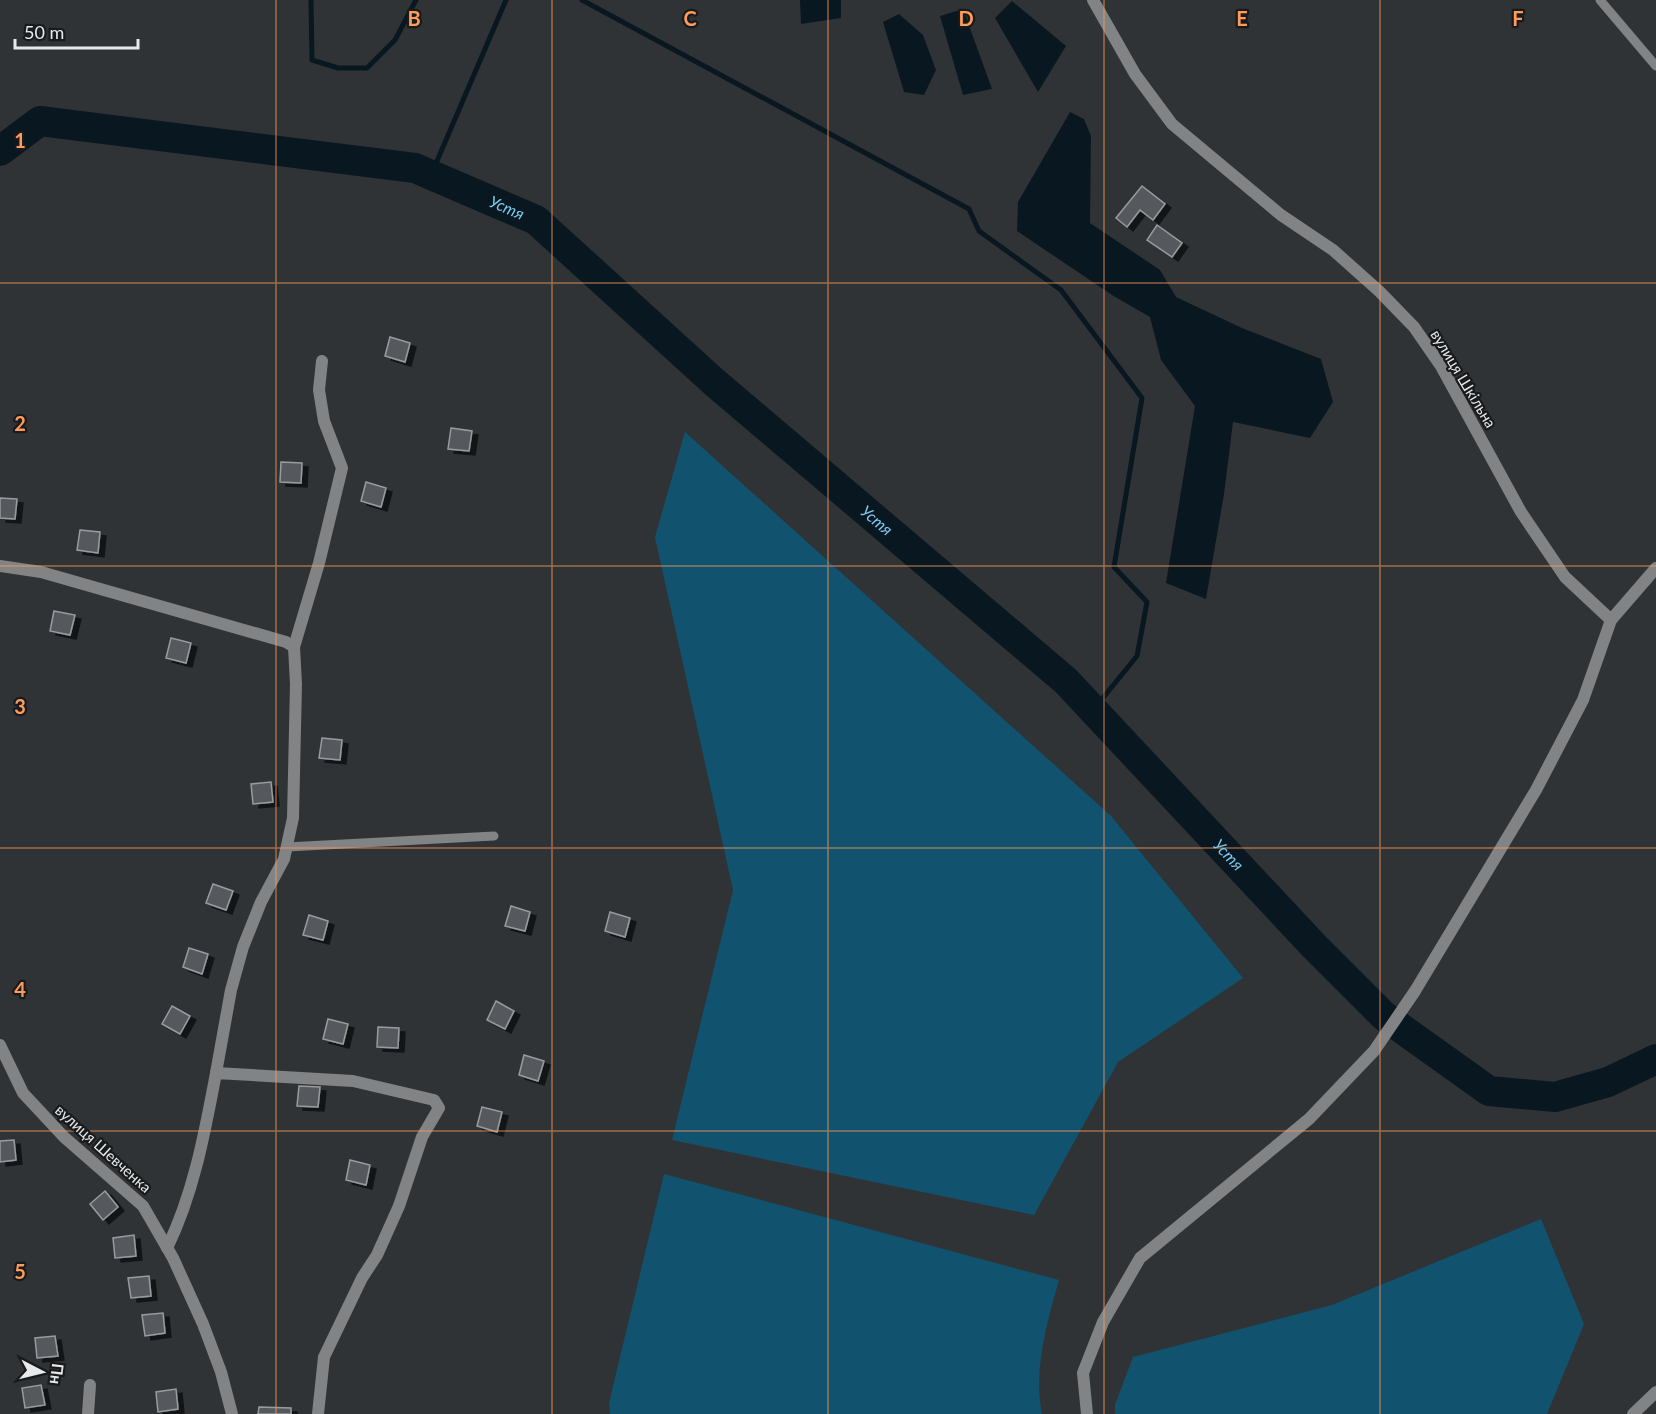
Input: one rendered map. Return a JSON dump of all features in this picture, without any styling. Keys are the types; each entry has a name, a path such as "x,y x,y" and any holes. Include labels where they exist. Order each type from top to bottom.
{"street":[{"name":"вулиця Шкільна","path":"1093,0 1136,74 1172,124 1281,215 1333,250 1379,291 1414,327 1441,366 1521,512 1565,577 1611,620"},
{"path":"167,1248 174,1235 193,1175 216,1073 231,990 243,947 261,902 284,859 293,818 296,684 294,647 334,507 342,468 324,421 319,390 322,361"},
{"path":"0,566 41,572 170,607 286,642 294,647"},
{"path":"1087,1414 1083,1373 1103,1322 1140,1258 1309,1119 1374,1051 1415,991 1536,790 1583,700 1611,620 1656,568"},
{"name":"вулиця Шевченка","path":"0,1045 22,1093 64,1137 143,1206 167,1248 203,1324 232,1414"},
{"path":"216,1073 353,1081 434,1100 439,1108 422,1137 399,1206 377,1256 357,1288 324,1357 318,1414"},
{"path":"88,1414 90,1385"},
{"path":"1634,1414 1656,1392"}],"lane":[{"path":"1600,0 1656,66"},
{"path":"287,847 494,836"}],"shaded area":[{"path":"800,0 841,0 841,18 801,24"},
{"path":"1012,1 1066,46 1038,92 995,18"},
{"path":"963,9 992,89 963,95 940,16"},
{"path":"899,14 923,35 936,70 924,95 904,92 883,22"},
{"path":"1070,112 1084,119 1091,136 1090,223 1160,270 1176,297 1242,328 1321,359 1333,402 1310,438 1233,422 1224,494 1206,599 1166,583 1195,406 1161,360 1150,317 1112,295 1017,231 1018,202"},
{"path":"685,432 1111,816 1243,978 1118,1062 1034,1215 672,1140 733,890 655,537"},
{"path":"664,1174 1059,1280 1040,1364 1042,1414 610,1414 609,1403"},
{"path":"1541,1219 1584,1324 1547,1414 1115,1414 1115,1405 1133,1357 1332,1305"}],"building":[{"path":"1142,186 1165,204 1153,220 1140,210 1127,227 1116,218"},
{"path":"1157,225 1182,243 1172,257 1147,240"},
{"path":"390,337 410,343 405,362 385,356"},
{"path":"451,428 472,431 469,451 448,449"},
{"path":"281,462 302,463 301,483 280,482"},
{"path":"366,482 386,488 381,507 361,501"},
{"path":"0,498 17,499 15,519 0,518"},
{"path":"80,530 100,532 98,553 77,550"},
{"path":"54,611 75,615 70,635 50,631"},
{"path":"171,638 191,643 186,663 166,658"},
{"path":"322,738 342,740 340,760 319,758"},
{"path":"271,782 273,802 253,804 251,784"},
{"path":"213,884 233,891 226,910 206,903"},
{"path":"511,906 530,912 525,931 505,926"},
{"path":"610,912 630,918 625,937 605,931"},
{"path":"309,915 328,921 323,940 303,935"},
{"path":"189,948 208,954 202,974 183,967"},
{"path":"496,1001 514,1011 505,1029 487,1020"},
{"path":"172,1006 190,1016 180,1034 162,1024"},
{"path":"328,1019 348,1024 343,1044 323,1039"},
{"path":"378,1027 399,1028 398,1048 377,1047"},
{"path":"524,1055 544,1061 538,1081 519,1075"},
{"path":"299,1086 320,1087 318,1107 297,1106"},
{"path":"482,1107 502,1112 497,1132 477,1126"},
{"path":"14,1140 16,1160 0,1162 0,1141"},
{"path":"350,1160 370,1165 366,1185 346,1180"},
{"path":"105,1191 118,1207 103,1220 90,1204"},
{"path":"134,1235 136,1256 115,1258 113,1238"},
{"path":"149,1276 151,1296 131,1298 128,1278"},
{"path":"163,1313 165,1333 145,1336 142,1315"},
{"path":"55,1336 58,1356 37,1358 35,1338"},
{"path":"41,1385 45,1405 25,1408 22,1388"},
{"path":"176,1389 178,1409 158,1412 156,1392"},
{"path":"259,1407 291,1408 291,1414 258,1414"}],"waterway":[{"path":"311,0 312,60 338,68 367,68 395,40 416,0"},
{"path":"431,175 506,0"},
{"path":"582,0 969,209 979,231 1061,290 1142,398 1114,567 1147,602 1137,656 1093,710"},
{"name":"Устя","path":"0,151 40,121 415,168 536,220 714,382 1066,681 1314,946 1384,1016 1489,1091 1555,1097 1608,1082 1656,1059"}]}
